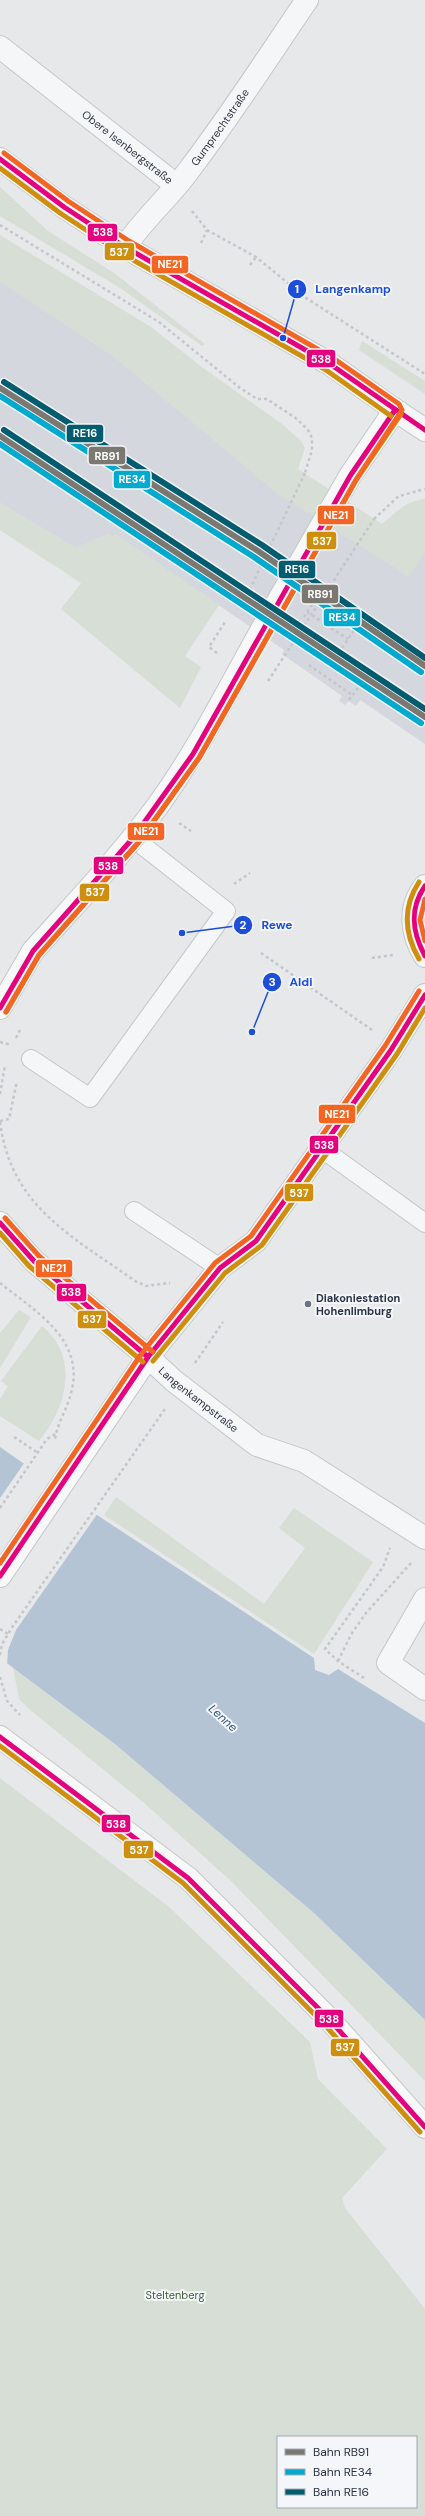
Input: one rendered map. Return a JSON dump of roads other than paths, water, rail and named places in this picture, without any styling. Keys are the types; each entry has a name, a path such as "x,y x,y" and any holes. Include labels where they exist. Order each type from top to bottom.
{"street":[{"name":"Gumprechtstraße","path":"125,247 139,225 188,172 252,82 307,0"},
{"name":"Obere Isenbergstraße","path":"0,47 176,185"},
{"path":"0,159 64,207 125,247 330,364 425,430"},
{"path":"0,1008 33,951 133,838 193,754 339,496 395,410"},
{"path":"425,886 419,893 413,910 413,928 418,945 425,956"},
{"path":"0,1576 148,1357 220,1268 256,1241 391,1050 425,994"},
{"name":"Langenkampstraße","path":"0,1223 34,1261 148,1357 180,1386 257,1445 304,1461 425,1538"},
{"path":"425,1599 388,1663 425,1689"},
{"path":"0,1737 188,1878 329,2019 425,2127"}],"lane":[{"path":"31,1059 90,1098 226,911 133,838"},
{"path":"321,1148 425,1223"},
{"path":"134,1212 220,1268"}],"water":[{"name":"Lenne","path":"0,1447 97,1515 314,1658 315,1670 329,1675 338,1669 425,1723 425,2020 314,1913 115,1744 0,1658"}],"rail line":[{"name":"RE16","path":"4,382 262,545 425,658"},
{"name":"RB91","path":"0,388 258,551 425,666"},
{"name":"RE34","path":"0,396 254,557 421,672"},
{"name":"RE16","path":"4,430 425,709"},
{"name":"RB91","path":"0,436 425,717"},
{"name":"RE34","path":"0,444 421,723"}],"place":[{"name":"Langenkamp","path":"283,338"},
{"name":"Rewe","path":"182,933"},
{"name":"Aldi","path":"252,1032"},
{"name":"Diakoniestation Hohenlimburg","path":"308,1304"}],"park label":[{"name":"Steltenberg","path":"175,2295"}]}
